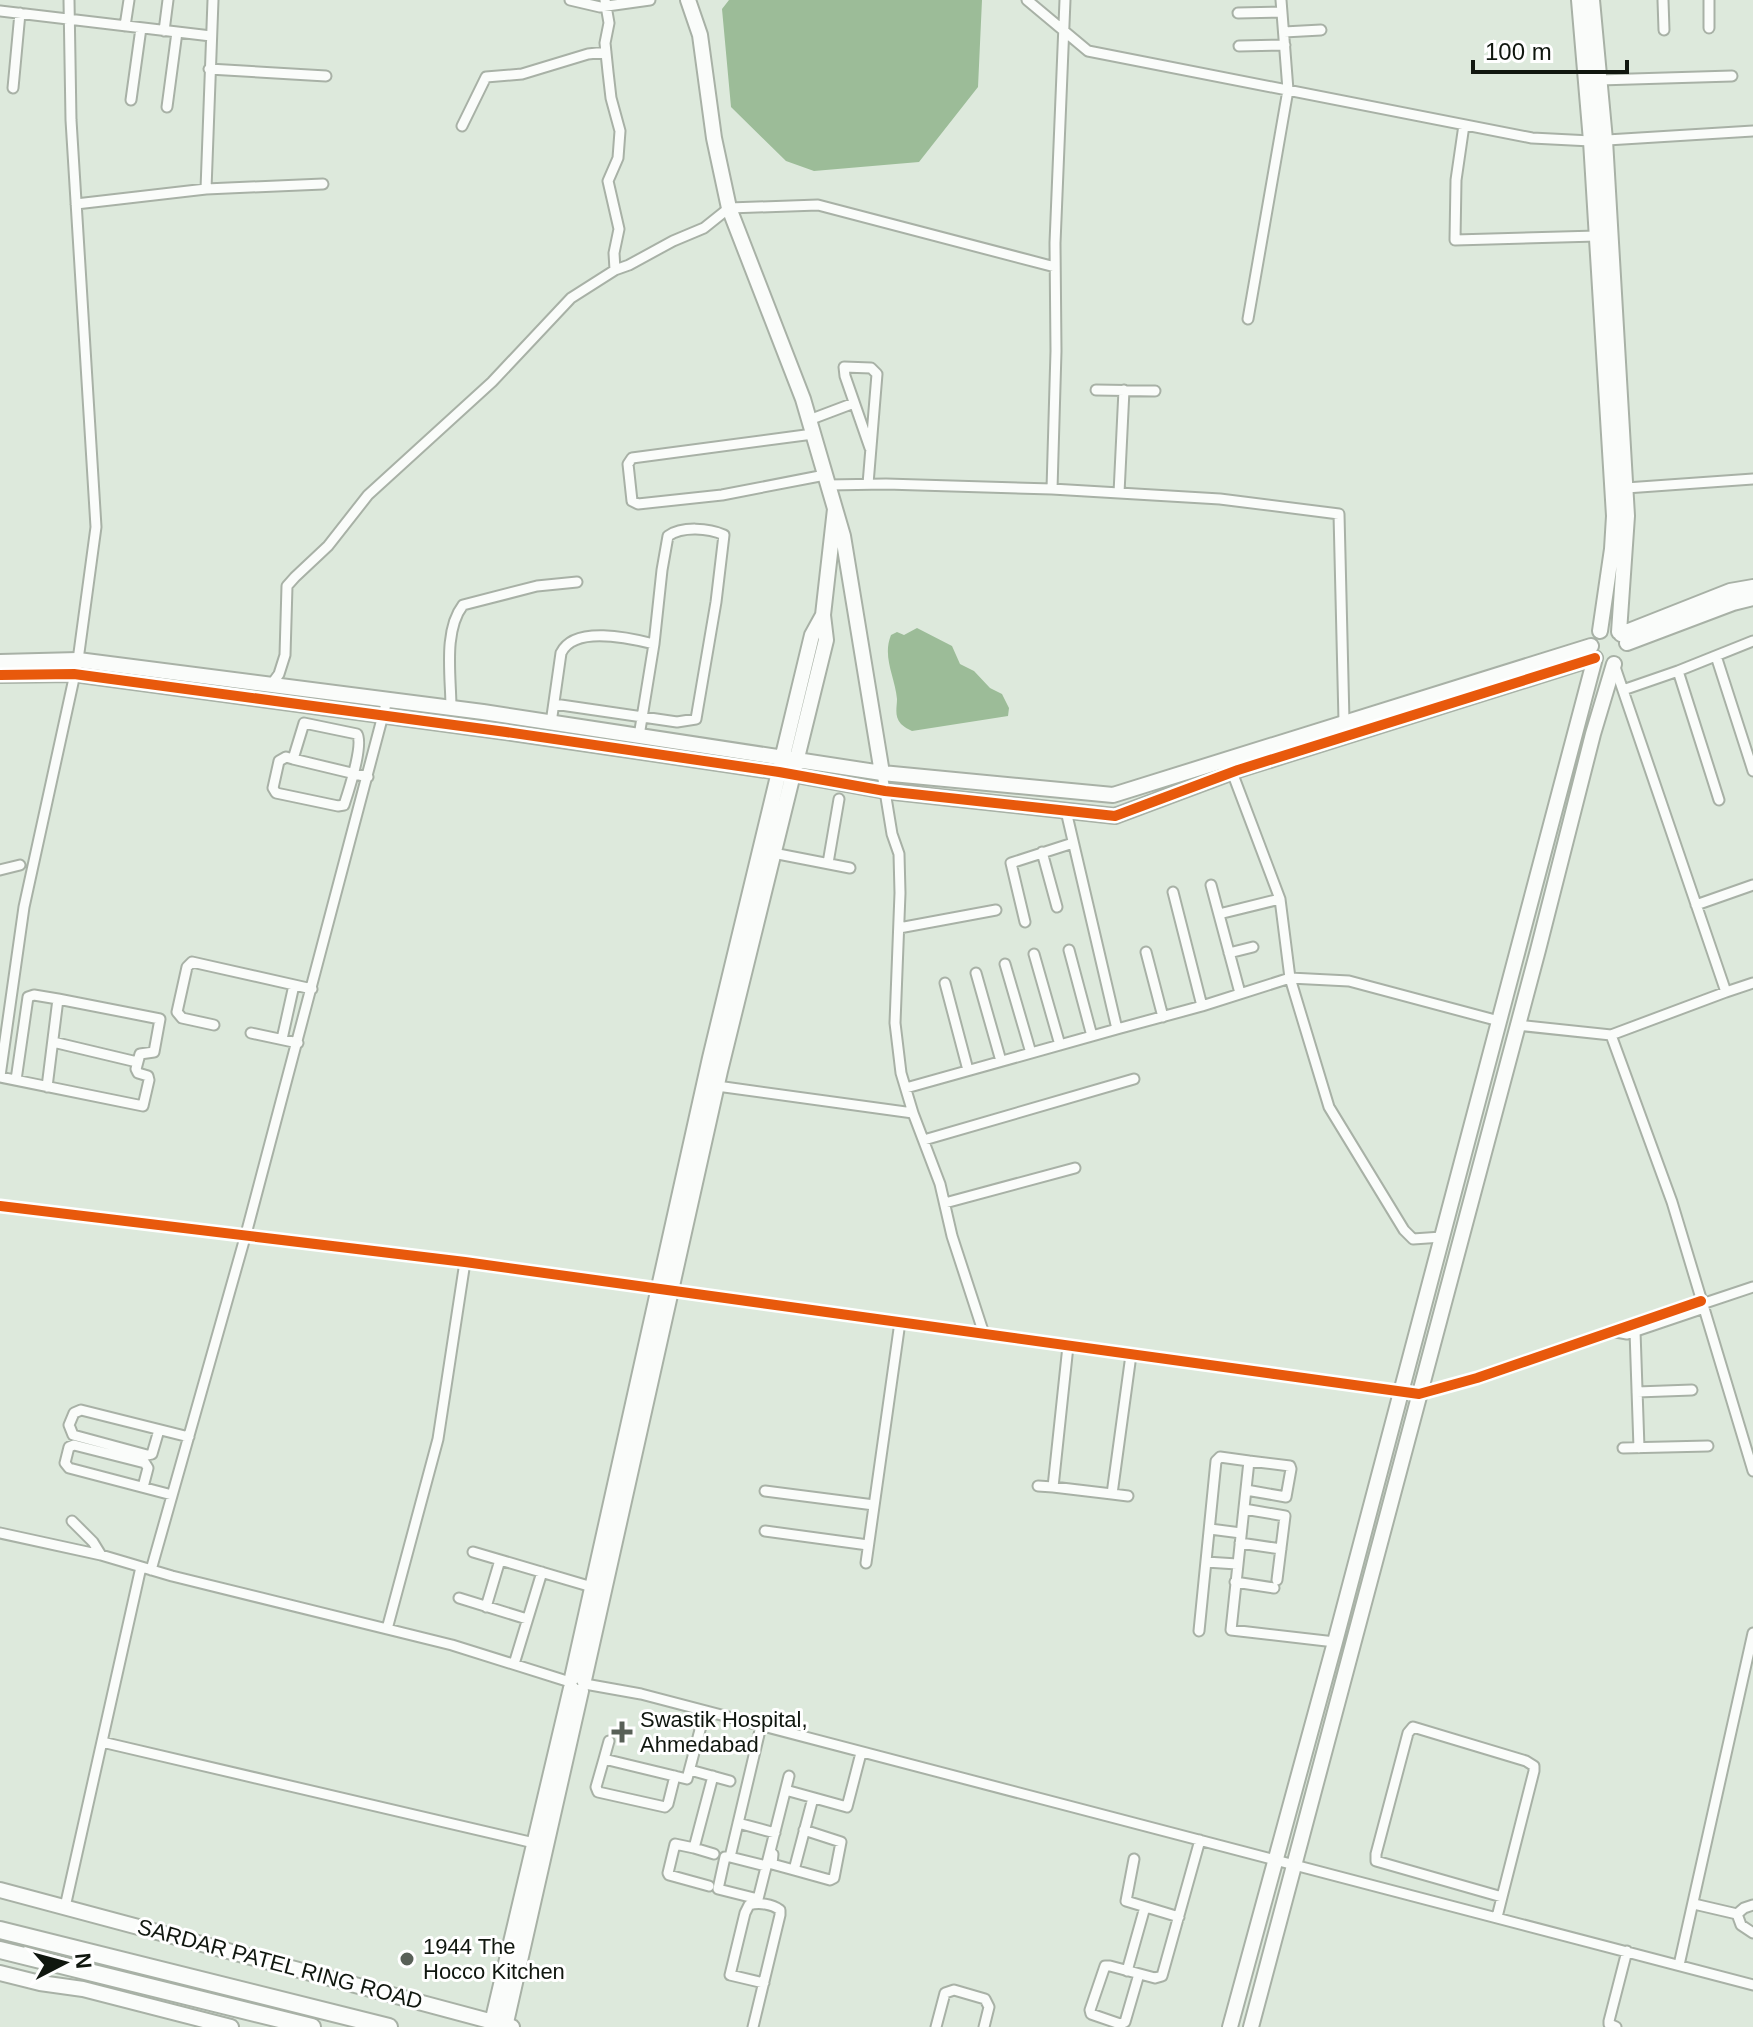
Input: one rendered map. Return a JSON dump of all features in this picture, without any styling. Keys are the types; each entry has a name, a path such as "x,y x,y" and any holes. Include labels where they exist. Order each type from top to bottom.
{"highway":[{"name":"SARDAR PATEL RING ROAD","path":"0,1930 389,2027"},
{"path":"0,1950 312,2027"}],"street":[{"path":"13,88 18,13 16,0"},
{"path":"16,1080 28,997 58,999 160,1019 154,1052 140,1054 137,1062 136,1071 148,1076 149,1080 143,1106 47,1087 16,1080 0,1076 24,907 76,667 96,527 76,204 69,0"},
{"path":"125,26 129,0"},
{"path":"164,31 168,0"},
{"path":"206,189 213,0"},
{"path":"570,0 605,3 650,0"},
{"path":"688,0 700,35 714,138 729,208 811,427 835,509 856,606 892,834 899,854 895,1023 901,1073 945,1203 984,1334"},
{"path":"1027,0 1088,51 1532,138 1598,140 1753,131"},
{"path":"1052,489 1055,267 1065,0"},
{"path":"1248,319 1288,90 1281,0"},
{"path":"1579,0 1598,140 1627,527 1622,636 1624,657 1606,665 1593,652"},
{"path":"1230,2027 1335,1642 1600,631 1614,516 1597,236 1599,80 1592,0"},
{"path":"1663,0 1664,30"},
{"path":"1709,0 1709,28"},
{"path":"605,3 609,23 606,52 611,98 620,131 618,158 608,181 619,229 614,253 615,270"},
{"path":"0,11 211,36"},
{"path":"1238,13 1282,12"},
{"path":"131,100 141,28"},
{"path":"1284,32 1321,30"},
{"path":"167,107 177,32"},
{"path":"1239,46 1285,45"},
{"path":"462,126 486,77 522,74 588,54 606,52"},
{"path":"209,69 326,76"},
{"path":"1599,80 1732,76"},
{"path":"1464,125 1456,180 1455,240 1597,236"},
{"path":"76,204 206,189 323,184"},
{"path":"271,685 279,674 285,655 287,586 328,546 368,495 492,382 571,298 615,270 704,228 729,208 818,205 1055,267"},
{"path":"868,484 877,377 875,369 844,367 870,448"},
{"path":"1096,390 1155,391"},
{"path":"1119,493 1124,390"},
{"path":"854,403 811,427 632,458 628,464 632,501 638,504 722,495 826,480 1220,499 1339,514 1344,721"},
{"path":"1626,488 1753,479"},
{"path":"501,2025 664,1290 710,1058 787,767 826,640 823,615 835,509"},
{"path":"554,704 643,717 677,722 696,719 724,535 718,532 683,530 668,536 654,644 643,717 639,736"},
{"path":"451,708 451,644 456,614 463,605 537,586 577,582"},
{"path":"1622,636 1730,591 1753,587"},
{"path":"1600,631 1606,629 1622,636 1753,598"},
{"path":"551,723 561,653 571,640 589,635 654,644"},
{"path":"1623,690 1753,641"},
{"path":"0,662 271,685 451,708 639,736 885,791 1115,816 1232,772 1593,652"},
{"path":"0,675 76,667 383,716 787,767 1113,795 1344,721 1593,652"},
{"path":"1716,656 1753,771"},
{"path":"1614,664 1726,992"},
{"path":"1251,2027 1614,664"},
{"path":"1678,671 1719,800"},
{"path":"65,1907 146,1568 172,1495 246,1234 387,700"},
{"path":"293,759 304,723 357,734 361,737 353,773 345,803 341,806 276,793 273,788 279,761 286,757 293,759 353,773 368,777"},
{"path":"501,2025 534,1843 577,1684 592,1587 773,853 787,767"},
{"path":"1232,772 1280,899 1290,978 1329,1107 1404,1230 1413,1239 1442,1237"},
{"path":"828,863 839,799"},
{"path":"1066,811 1117,1029"},
{"path":"1025,922 1011,863 1073,843"},
{"path":"1042,852 1057,907"},
{"path":"773,853 850,868"},
{"path":"0,870 20,865"},
{"path":"1211,885 1240,993"},
{"path":"1696,905 1753,885"},
{"path":"1173,892 1202,1006"},
{"path":"1219,914 1280,899"},
{"path":"899,928 996,910"},
{"path":"1229,953 1253,947"},
{"path":"1069,950 1092,1036"},
{"path":"1146,952 1163,1017"},
{"path":"1034,954 1060,1045"},
{"path":"214,1025 182,1018 177,1012 189,963 196,962 312,989"},
{"path":"1005,964 1031,1053"},
{"path":"976,973 1001,1061"},
{"path":"906,1088 1202,1006 1290,978 1349,981 1499,1021"},
{"path":"945,983 968,1070"},
{"path":"1516,1025 1611,1035 1753,983"},
{"path":"282,1039 294,985"},
{"path":"47,1087 58,999"},
{"path":"251,1033 298,1043"},
{"path":"1611,1035 1672,1202 1753,1471"},
{"path":"53,1042 137,1062"},
{"path":"924,1140 1134,1079"},
{"path":"717,1086 913,1113"},
{"path":"945,1203 1075,1168"},
{"path":"0,1206 465,1262 1419,1394 1616,1332 1624,1325 1703,1304"},
{"path":"387,1629 438,1439 465,1262"},
{"path":"1616,1332 1627,1334 1753,1287"},
{"path":"866,1563 900,1322"},
{"path":"1635,1331 1639,1448"},
{"path":"1053,1487 1068,1346"},
{"path":"1112,1494 1131,1355"},
{"path":"1637,1392 1692,1390"},
{"path":"159,1430 152,1454 147,1455 73,1435 69,1425 74,1413 81,1410 189,1437"},
{"path":"143,1487 148,1468 145,1463 74,1445 69,1447 65,1463 69,1468 172,1495"},
{"path":"1623,1448 1708,1446"},
{"path":"1199,1631 1216,1461 1220,1457 1290,1466 1286,1497 1246,1490"},
{"path":"1249,1461 1230,1626 1234,1632 1335,1642"},
{"path":"1038,1486 1128,1496"},
{"path":"765,1491 874,1505"},
{"path":"1235,1582 1276,1584 1281,1549 1285,1516 1244,1509"},
{"path":"72,1521 101,1555"},
{"path":"1210,1529 1281,1549"},
{"path":"765,1531 868,1545"},
{"path":"0,1533 101,1555 387,1629 577,1684 641,1694 1753,1985"},
{"path":"473,1552 592,1587"},
{"path":"486,1607 500,1560"},
{"path":"1206,1562 1237,1564"},
{"path":"514,1664 542,1572"},
{"path":"459,1598 527,1619"},
{"path":"1679,1965 1753,1633"},
{"path":"604,1759 688,1779 705,1711"},
{"path":"730,1857 761,1726"},
{"path":"1497,1917 1502,1897 1534,1766 1413,1727 1408,1733 1375,1858 1381,1864 1502,1897"},
{"path":"609,1741 596,1787 598,1792 665,1807 675,1776"},
{"path":"102,1742 534,1843"},
{"path":"789,1791 847,1807 861,1753"},
{"path":"690,1770 730,1781"},
{"path":"694,1848 713,1776"},
{"path":"766,1866 725,1857 718,1889 758,1899 791,1777 772,1864 830,1880 834,1878 841,1842 804,1830"},
{"path":"794,1870 813,1798"},
{"path":"738,1823 775,1833"},
{"path":"1139,1974 1125,2022 1120,2024 1091,2014 1103,1967 1110,1966 1155,1978 1162,1976 1200,1840"},
{"path":"709,1886 668,1874 675,1844 714,1854"},
{"path":"1134,1859 1125,1898 1128,1903 1179,1917"},
{"path":"1414,1896 1420,1875"},
{"path":"1437,1902 1442,1881"},
{"name":"SARDAR PATEL RING ROAD","path":"0,1890 501,2025"},
{"path":"753,2027 764,1983 780,1915 775,1906 755,1903 749,1905 745,1913 730,1975 764,1983"},
{"path":"1694,1904 1737,1914"},
{"path":"1737,1914 1753,1905"},
{"path":"1127,1971 1145,1907"},
{"path":"1737,1914 1741,1925 1753,1933"},
{"path":"1616,2027 1609,2021 1627,1951"},
{"path":"0,1973 83,1989 231,2027"},
{"path":"936,2027 945,1993 954,1990 985,1999 989,2007 984,2027"}],"shaded area":[{"path":"729,0 982,0 978,87 919,162 814,171 786,161 731,107 722,9"},
{"path":"917,628 952,646 960,664 974,671 990,688 1002,694 1009,708 1008,716 912,731 901,724 888,659 889,643 891,635 897,632 904,635"}],"cycle path":[{"path":"0,675 74,674 506,732 779,772 885,791 1115,816 1238,770 1595,658"},
{"path":"0,1206 465,1262 1419,1394 1477,1378 1701,1301"}],"place":[{"name":"Swastik Hospital, Ahmedabad","path":"622,1732"},
{"name":"1944 The Hocco Kitchen","path":"407,1959"}]}
